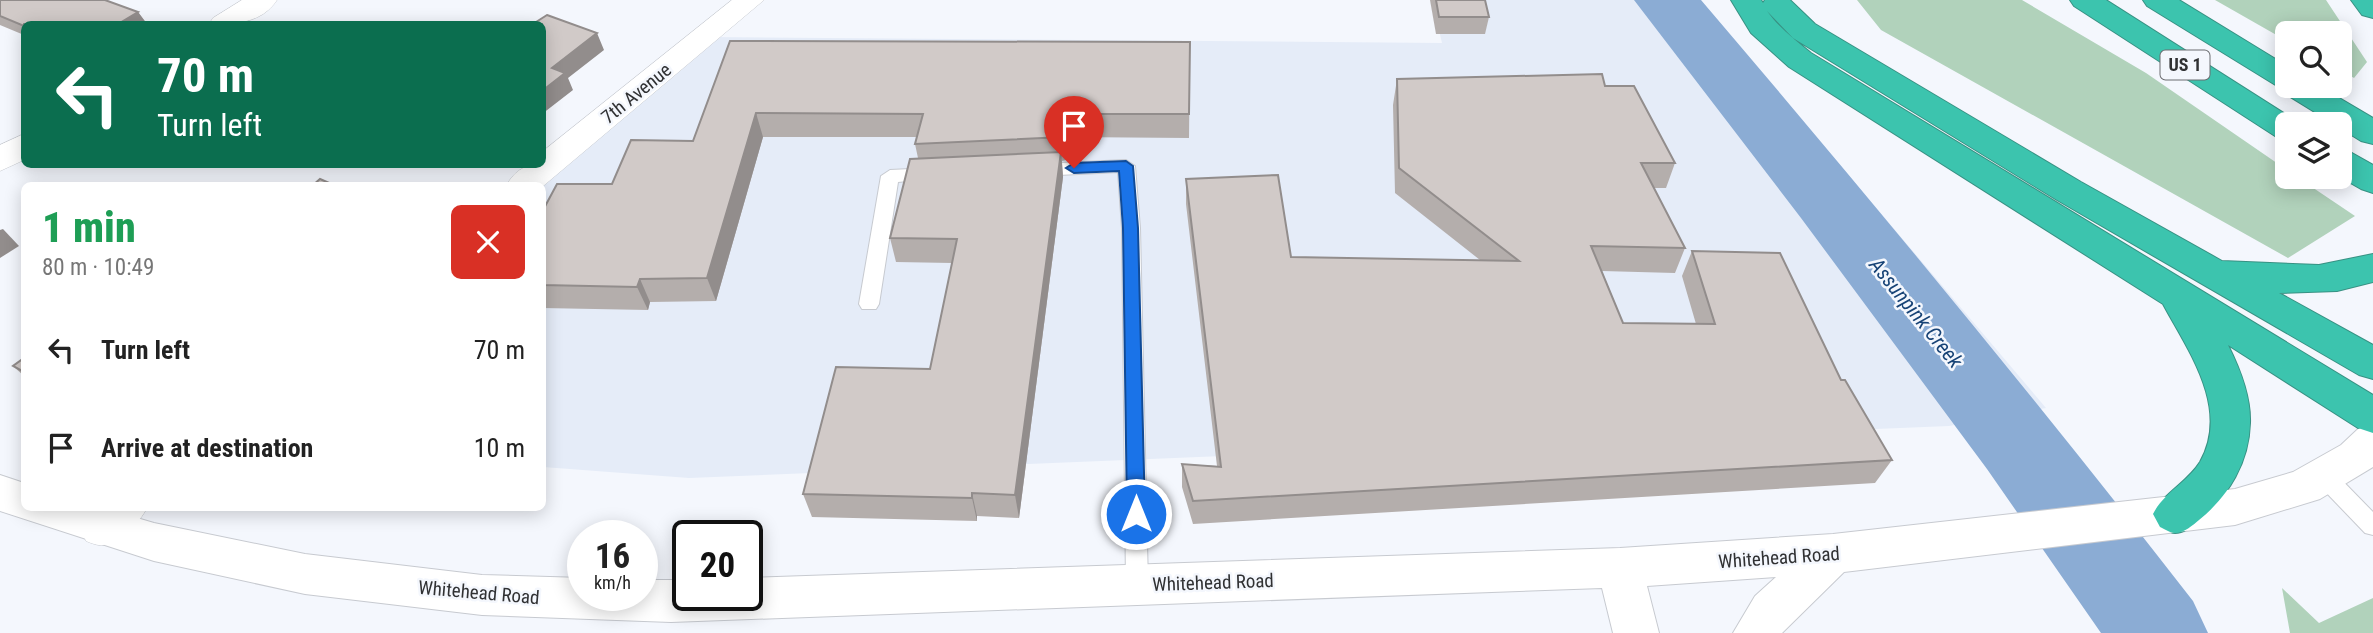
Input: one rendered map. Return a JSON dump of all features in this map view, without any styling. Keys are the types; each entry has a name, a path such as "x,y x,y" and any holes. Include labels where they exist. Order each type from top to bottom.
{"highway":[{"path":"1746,0 1750,10 1771,36 1800,60 2373,416"},
{"path":"1775,0 1781,10 1804,31 2069,191 2373,364"},
{"path":"2061,0 2138,36"},
{"name":"US 1","path":"2085,0 2275,121"},
{"name":"US 1","path":"2158,0 2275,73"},
{"path":"2366,0 2373,9"},
{"path":"2316,98 2370,131"},
{"path":"2352,168 2373,181"},
{"path":"2209,271 2263,278 2319,279 2373,268"},
{"path":"2165,515 2204,489 2226,452 2231,409 2222,372 2207,341 2172,291"}],"street":[{"path":"228,21 263,0"},
{"name":"7th Avenue","path":"546,166 750,0"},
{"path":"0,160 21,147"},
{"name":"7th Avenue","path":"527,182 544,168"},
{"name":"Whitehead Road","path":"64,511 113,518 154,542 304,574 482,595 671,601 1620,568 1833,554 2235,507 2305,486 2356,457 2373,441"},
{"path":"0,493 21,500"},
{"path":"1756,633 1771,611 1833,554"},
{"path":"1620,568 1636,633"}],"lane":[{"path":"1015,171 1126,166 1131,242 1137,585"},
{"path":"869,304 890,176 945,174"},
{"path":"2324,476 2373,526"}],"shaded area":[{"path":"1432,0 1700,0 2046,408 1949,426 689,478 546,467 546,182 708,37 1442,43"}],"green space":[{"path":"1857,0 2022,0 2146,73 2275,162 2275,189 2315,189 2355,216 2288,258 1881,30"},
{"path":"2215,0 2326,0 2340,21 2275,21 2275,34"},
{"path":"2352,39 2367,62 2354,78 2352,77"},
{"path":"2282,588 2319,623 2373,598 2373,633 2290,633"}],"building":[{"path":"0,0 105,0 138,12 123,21 21,21 21,25 0,16"},
{"path":"1436,0 1485,0 1489,17 1439,17"},
{"path":"547,15 597,33 552,68 565,73 546,88 546,21 538,21"},
{"path":"730,41 1190,42 1189,114 1066,114 1063,137 915,144 923,114 756,113 707,278 640,279 637,287 546,285 546,205 557,184 612,184 631,140 693,141"},
{"path":"1602,74 1605,86 1634,86 1675,163 1641,163 1685,248 1591,246 1623,323 1715,324 1692,251 1780,253 1841,380 1845,380 1892,460 1193,501 1182,464 1221,467 1186,179 1278,175 1291,257 1519,261 1399,168 1397,79"},
{"path":"1061,152 1015,495 972,493 972,498 803,494 836,367 930,369 957,239 890,238 910,159"},
{"path":"21,360 21,370 13,366"}],"waterway":[{"name":"Assunpink Creek","path":"1666,0 1828,199 2019,443 2158,633"}],"route":[{"path":"1074,168 1126,166 1131,228 1136,514"}]}
